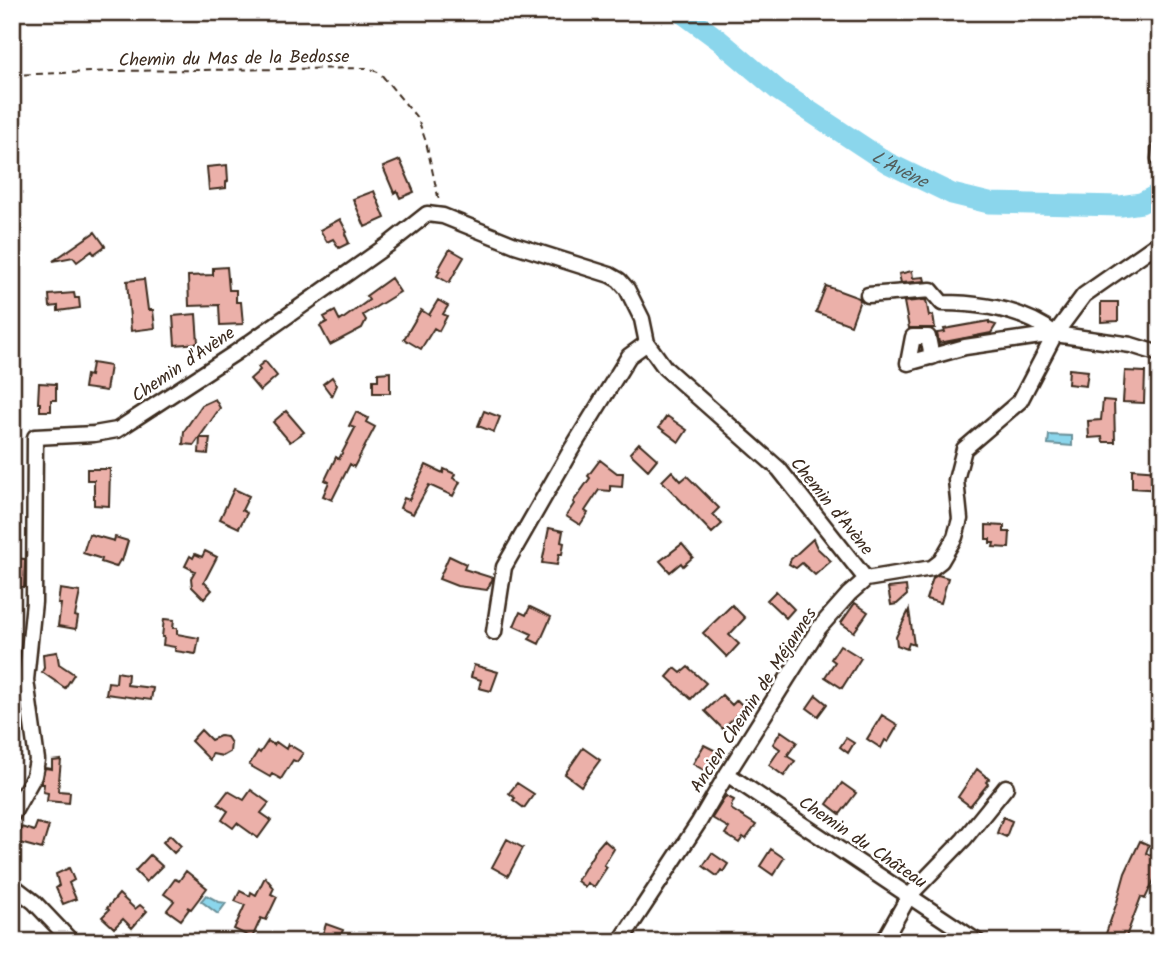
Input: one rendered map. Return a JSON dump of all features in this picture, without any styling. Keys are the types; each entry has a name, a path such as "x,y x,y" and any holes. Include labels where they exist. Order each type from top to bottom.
{"street":[{"path":"1159,159 1160,148"},
{"name":"Chemin d'Avène","path":"12,815 34,776 37,760 26,680 34,602 35,437 117,430 245,346 427,214 443,216 515,245 620,280 635,302 647,343 665,368 779,469 866,579"},
{"path":"866,579 932,568 941,561 955,537 960,519 956,480 964,449 1020,401 1055,334 1084,295 1157,244 1160,239"},
{"path":"868,295 931,290 942,303 991,306 1039,322 1055,334"},
{"path":"932,357 965,347 1055,334 1131,345 1160,354"},
{"path":"494,632 504,567 570,450 629,356 647,343"},
{"name":"Ancien Chemin de Méjannes","path":"620,942 699,822 819,628 866,579"},
{"name":"Chemin du Château","path":"727,774 978,942"},
{"path":"883,942 909,896 964,839 1006,786"},
{"path":"12,885 34,902 72,942"}],"path":[{"name":"Chemin du Mas de la Bedosse","path":"12,75 368,68 380,73 418,119 443,216"}],"water":[{"path":"1049,435 1072,436 1072,446 1048,444"},
{"path":"206,895 226,903 218,914 201,901"}],"building":[{"path":"400,160 414,192 400,198 397,191 394,193 383,167"},
{"path":"227,165 226,188 209,190 207,167"},
{"path":"374,191 385,218 365,227 353,199"},
{"path":"340,219 349,243 339,248 333,239 327,242 320,230"},
{"path":"95,232 105,246 94,254 92,251 77,262 73,257 53,261"},
{"path":"450,249 464,257 449,283 437,276"},
{"path":"227,267 229,290 236,290 236,302 241,302 243,324 220,325 219,305 189,306 188,276 213,275 213,268"},
{"path":"912,271 913,278 924,277 925,281 901,283 899,274"},
{"path":"391,278 400,292 363,315 366,320 362,328 330,345 320,326 327,322 324,317 335,311 340,321 369,300 366,296"},
{"path":"144,279 148,310 153,310 155,328 131,331 127,281"},
{"path":"826,286 859,298 851,325 816,312"},
{"path":"74,293 75,298 79,298 80,308 58,311 58,306 50,307 49,295"},
{"path":"438,300 448,306 443,314 447,316 439,331 434,328 421,349 404,339 421,310 429,315"},
{"path":"926,300 935,328 909,328 904,302"},
{"path":"1101,302 1118,302 1118,321 1101,322"},
{"path":"196,314 198,343 175,345 173,316"},
{"path":"989,321 996,325 991,333 939,343 937,333 945,332 944,329"},
{"path":"265,361 277,376 260,391 250,379"},
{"path":"92,363 110,366 106,391 84,388"},
{"path":"1069,369 1088,371 1086,386 1068,384"},
{"path":"1125,371 1145,372 1144,403 1123,402"},
{"path":"390,372 390,393 373,393 373,380 378,380 378,373"},
{"path":"332,377 337,385 332,396 323,384"},
{"path":"39,383 56,384 56,400 51,400 51,411 40,411"},
{"path":"215,399 220,408 194,445 183,444 184,431 202,405"},
{"path":"1103,400 1114,401 1115,442 1103,442 1102,437 1089,438 1088,421 1101,420"},
{"path":"286,411 304,432 290,442 273,422"},
{"path":"484,411 500,417 494,432 478,426"},
{"path":"356,412 368,418 366,422 375,427 354,467 350,464 332,500 323,496 329,482 325,480 355,428 349,426"},
{"path":"667,416 687,430 679,442 659,427"},
{"path":"200,438 210,438 208,454 199,453"},
{"path":"639,443 657,459 648,470 630,453"},
{"path":"600,460 617,473 623,473 622,487 610,486 610,491 599,490 585,511 588,513 580,525 566,516"},
{"path":"426,465 443,473 444,469 455,474 453,478 460,482 453,496 429,485 413,514 400,508 404,498 409,500"},
{"path":"87,469 110,469 109,506 94,505 94,480 87,480"},
{"path":"1132,469 1160,471 1160,490 1132,488"},
{"path":"672,471 681,481 687,476 719,508 713,514 722,524 712,533 662,481"},
{"path":"234,489 249,496 242,510 247,513 239,528 220,519"},
{"path":"986,525 1004,526 1004,532 1010,532 1009,548 993,547 994,543 986,539"},
{"path":"549,528 563,531 561,542 564,543 557,565 542,563"},
{"path":"89,534 114,541 115,537 128,541 122,561 120,560 116,567 83,553"},
{"path":"813,539 817,548 831,561 815,575 802,563 796,568 789,564"},
{"path":"682,544 693,557 670,572 660,561"},
{"path":"205,551 217,557 204,582 212,590 204,599 192,587 191,578 195,571 185,566 190,556 193,558 195,554 202,557"},
{"path":"449,556 466,564 464,569 493,578 487,590 457,586 439,579"},
{"path":"12,558 25,559 24,587 12,587"},
{"path":"938,575 948,578 941,603 926,599 933,578"},
{"path":"906,586 907,595 897,604 891,605 888,588"},
{"path":"60,589 80,592 75,616 78,617 76,629 58,626"},
{"path":"776,591 794,609 786,618 767,600"},
{"path":"855,603 868,612 854,632 841,623"},
{"path":"732,605 745,618 729,635 739,644 727,657 703,633"},
{"path":"530,607 551,617 539,644 529,639 532,634 514,626 520,612 526,615"},
{"path":"909,610 914,645 909,643 907,649 897,645 896,637"},
{"path":"164,619 174,620 173,628 177,628 177,634 199,638 196,654 175,651 175,647 163,645"},
{"path":"840,645 861,658 842,688 825,677 835,662 831,659"},
{"path":"57,652 59,664 74,674 65,688 42,672 43,654"},
{"path":"474,665 498,672 491,691 479,688 481,680 471,677"},
{"path":"688,667 706,683 691,699 667,677 675,668 681,673"},
{"path":"117,672 128,674 127,685 153,688 151,700 106,694 108,682 116,683"},
{"path":"722,695 732,705 737,700 744,707 723,729 705,711"},
{"path":"816,695 827,704 818,716 807,708"},
{"path":"882,715 898,725 881,748 867,739"},
{"path":"201,730 211,740 220,736 227,737 231,743 230,752 223,756 212,754 210,760 191,741"},
{"path":"781,731 797,742 787,756 795,761 784,776 769,765 780,749 773,744"},
{"path":"846,738 854,743 848,753 840,747"},
{"path":"268,741 274,745 276,742 286,749 288,744 303,753 297,762 293,760 281,779 272,774 270,777 249,765"},
{"path":"704,745 718,752 707,772 693,764"},
{"path":"583,748 600,760 581,786 565,774"},
{"path":"61,760 58,791 70,792 69,803 47,801 48,793 43,792 44,784 41,784 45,768 52,769 52,761"},
{"path":"977,769 989,779 970,806 958,797"},
{"path":"517,783 534,794 524,808 513,800 515,798 509,793"},
{"path":"842,783 856,793 840,814 827,804"},
{"path":"251,790 269,803 261,813 271,820 258,838 237,823 233,828 222,820 228,811 218,804 228,791 244,800"},
{"path":"726,796 734,800 731,809 756,825 746,839 743,837 739,843 725,834 729,828 712,818"},
{"path":"1003,817 1012,821 1006,837 997,833"},
{"path":"37,823 49,826 42,849 16,842 21,827 34,831"},
{"path":"170,835 181,846 174,853 163,842"},
{"path":"507,839 523,848 508,876 492,867"},
{"path":"604,840 614,849 604,865 607,867 594,887 587,883 585,887 577,881"},
{"path":"1140,841 1149,845 1146,853 1160,860 1157,874 1145,899 1141,897 1124,942 1103,942 1125,873"},
{"path":"771,849 784,858 773,875 760,866"},
{"path":"712,853 728,864 717,876 703,866"},
{"path":"150,855 162,866 146,882 135,871"},
{"path":"69,868 74,880 69,883 76,899 63,904 56,888 59,886 56,874"},
{"path":"186,871 207,888 191,909 187,907 189,909 181,920 167,910 174,901 164,894 175,879 179,881"},
{"path":"265,877 274,888 271,894 277,897 266,920 261,918 252,938 234,929 245,905 235,901 240,891 250,896 251,892 256,895"},
{"path":"119,894 135,909 140,905 147,911 132,928 123,919 114,928 102,917"},
{"path":"326,924 343,930 338,942 320,942"}],"waterway":[{"name":"L'Avène","path":"681,12 779,91 888,163 952,194 989,203 1121,206 1141,203 1160,193"}]}
